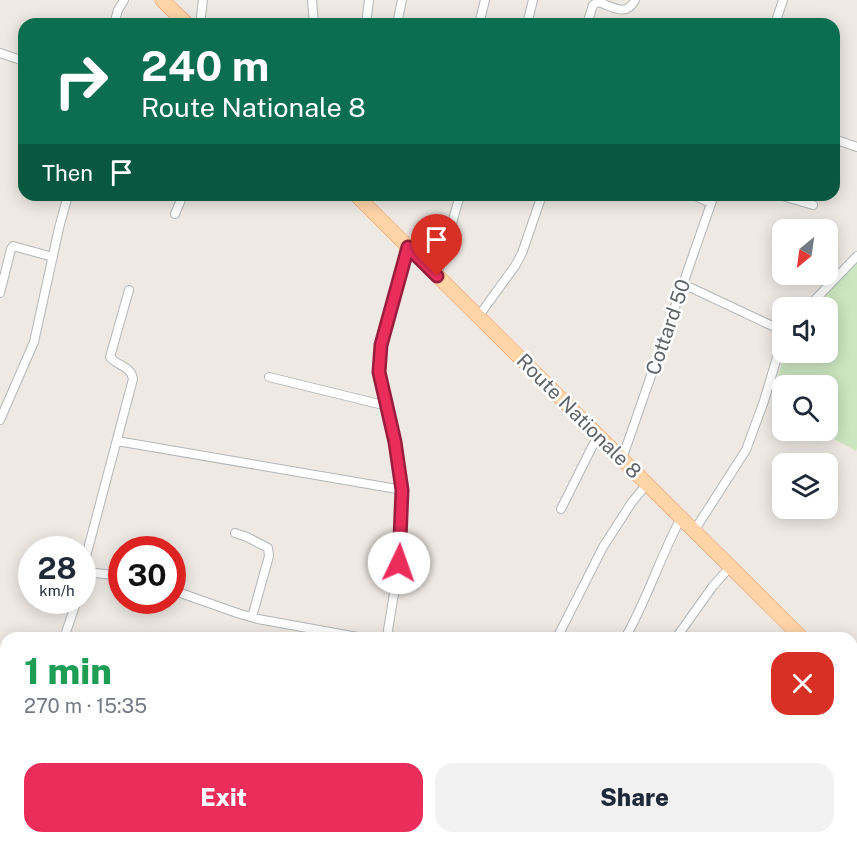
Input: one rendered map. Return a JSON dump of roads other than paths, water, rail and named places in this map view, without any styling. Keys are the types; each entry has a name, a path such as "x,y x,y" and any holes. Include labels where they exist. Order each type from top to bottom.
{"main road":[{"path":"162,0 181,18"},
{"name":"Route Nationale 8","path":"362,201 796,632"}],"street":[{"path":"116,18 123,0"},
{"path":"201,18 203,0"},
{"path":"312,0 314,18"},
{"path":"367,18 369,0"},
{"path":"398,18 402,0"},
{"path":"480,18 485,0"},
{"path":"528,18 532,0"},
{"path":"589,18 593,6 598,2 627,10 634,0"},
{"path":"777,18 783,0"},
{"path":"0,53 18,59"},
{"path":"840,141 857,147"},
{"path":"0,417 34,342 67,201"},
{"path":"175,214 180,201"},
{"path":"437,276 458,201"},
{"path":"478,317 515,266 541,201"},
{"name":"Cottard 50","path":"622,459 711,201"},
{"path":"799,201 813,205"},
{"path":"0,293 12,246 53,257"},
{"path":"388,632 399,563 402,490 395,442 379,372 381,345 408,247"},
{"path":"818,297 857,256"},
{"path":"683,284 772,326"},
{"path":"92,536 133,379 130,370 110,357 129,290"},
{"path":"694,531 746,450 775,363"},
{"path":"269,377 387,406"},
{"path":"561,509 599,436"},
{"path":"117,441 402,490"},
{"path":"560,632 603,547 632,502 647,484"},
{"path":"628,632 681,518"},
{"path":"235,533 268,548 269,556 252,617"},
{"path":"680,632 713,586 730,567"},
{"path":"186,595 252,617 331,632"},
{"path":"66,632 72,614"}]}
